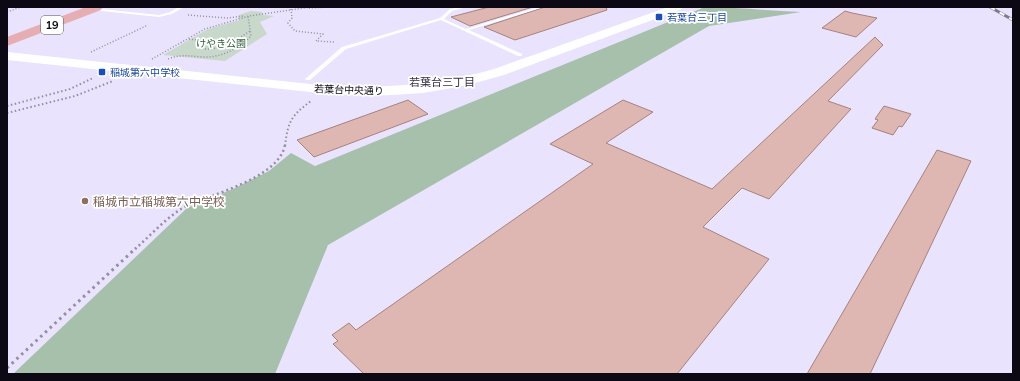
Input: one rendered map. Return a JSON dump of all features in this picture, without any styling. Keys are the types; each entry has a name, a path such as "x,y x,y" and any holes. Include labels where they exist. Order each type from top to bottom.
{"main road":[{"name":"19","path":"7,37 91,8"},
{"name":"19","path":"7,42 91,8"}],"street":[{"name":"若葉台中央通り","path":"7,48 350,83 409,82 460,75 658,7"},
{"name":"若葉台中央通り","path":"7,56 320,89 362,92 400,91 454,84 499,72 678,7"}],"lane":[{"path":"91,8 160,16 171,13 182,7"},
{"path":"308,79 344,48 441,19 451,10 464,7"},
{"path":"466,30 542,7"},
{"path":"441,19 520,55"}],"path":[{"path":"7,11 16,7"},
{"path":"7,11 21,7"},
{"path":"166,51 205,29 249,16 311,7"},
{"path":"306,8 315,9 333,7"},
{"path":"292,10 292,18 288,23 295,31 324,34 316,40 338,42"},
{"path":"168,59 178,54 213,56 230,52 244,43 251,36 249,16"},
{"path":"188,39 203,41 202,47 204,49 217,50 224,48 250,31"},
{"path":"7,106 70,89 96,76"},
{"path":"7,113 62,100 97,89 114,80"},
{"path":"7,368 171,216 191,204 245,182 265,170 278,158 286,144 285,135 291,119 312,100"}],"green space":[{"path":"705,7 801,12 709,26 328,245 275,374 13,374 187,208 235,188 269,171 291,153 315,166"},
{"name":"けやき公園","path":"251,11 262,12 263,15 274,16 260,22 267,34 225,61 163,55 208,29 240,20 238,18 239,15"}],"building":[{"path":"489,7 533,7 470,26 451,17"},
{"path":"545,7 606,7 607,10 515,40 484,27"},
{"path":"845,11 877,18 856,37 822,28"},
{"path":"875,37 883,45 828,101 851,109 769,199 742,188 703,227 769,259 677,374 364,374 333,344 338,341 332,335 349,323 356,330 593,164 550,144 623,100 653,112 606,143 712,189"},
{"path":"408,100 428,114 314,157 297,140"},
{"path":"884,106 911,114 902,127 899,126 893,135 872,128 878,120 875,119"},
{"path":"937,150 971,161 870,374 807,374"}],"railway":[{"path":"990,7 1013,20"}],"place":[{"name":"若葉台三丁目","path":"659,17"},
{"name":"稲城第六中学校","path":"102,72"},
{"name":"稲城市立稲城第六中学校","path":"85,201"}],"district":[{"name":"若葉台三丁目","path":"442,82"}]}
